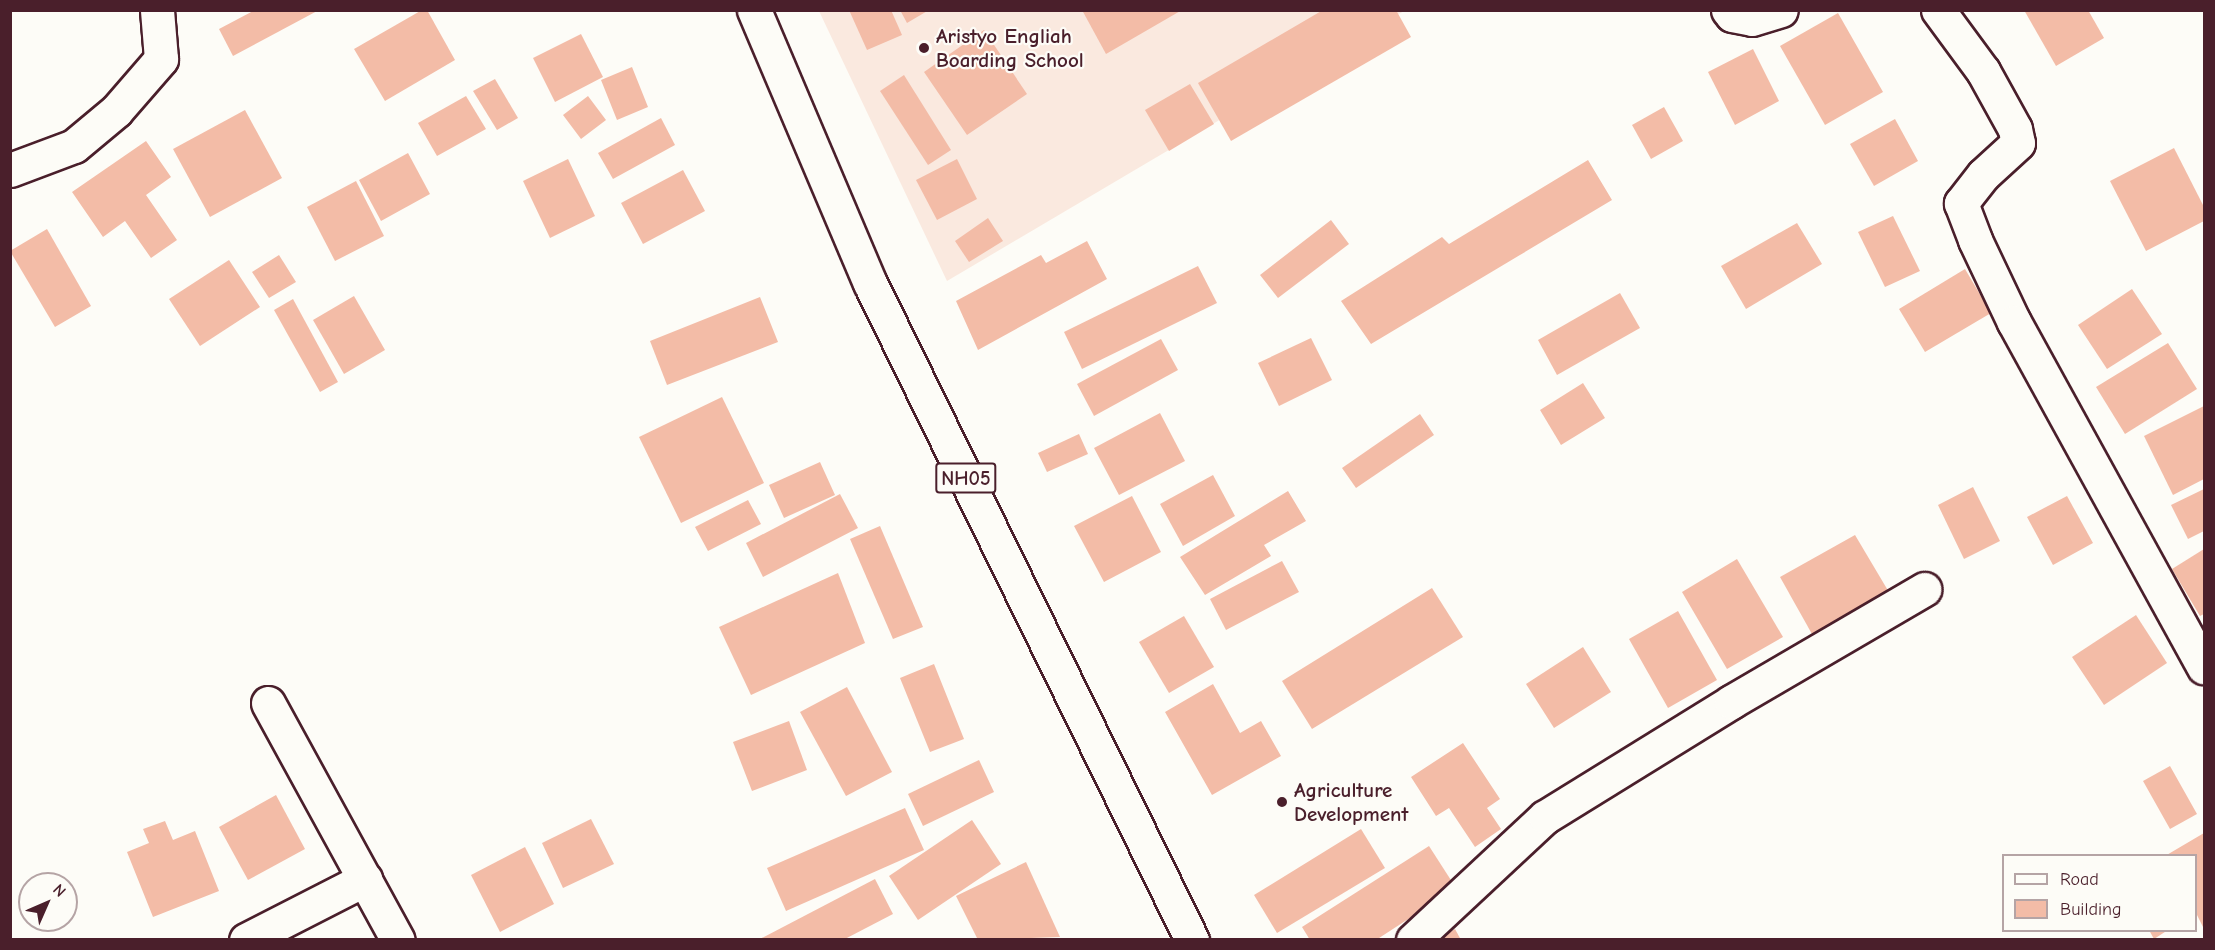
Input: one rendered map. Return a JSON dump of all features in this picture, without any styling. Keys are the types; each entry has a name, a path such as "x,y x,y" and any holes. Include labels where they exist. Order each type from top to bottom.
{"street":[{"path":"10,171 74,146 116,111 161,59 157,10"},
{"name":"NH05","path":"754,10 870,283 1192,939"},
{"path":"1728,10 1732,15 1752,19 1781,10"},
{"path":"1938,10 1983,71 2015,129 2018,143 1983,175 1961,204 1975,240 2014,322 2205,667"},
{"path":"1413,939 1545,817 1731,702 1924,589"},
{"path":"268,703 398,939"},
{"path":"246,939 365,879"}],"shaded area":[{"path":"819,11 1404,11 947,281"}],"building":[{"path":"255,10 319,10 233,56 219,29"},
{"path":"422,10 427,10 455,60 385,101 354,49"},
{"path":"849,10 891,10 902,35 867,50"},
{"path":"900,10 929,10 907,23"},
{"path":"1082,10 1182,10 1106,54"},
{"path":"1323,10 1396,10 1411,37 1231,141 1198,83"},
{"path":"2024,10 2088,10 2104,38 2056,66"},
{"path":"1838,13 1883,92 1825,125 1780,46"},
{"path":"984,30 1027,94 967,135 924,72"},
{"path":"581,34 603,77 555,102 533,58"},
{"path":"1753,49 1779,101 1735,125 1708,72"},
{"path":"632,67 648,107 617,120 601,80"},
{"path":"904,75 951,150 928,165 880,91"},
{"path":"495,79 518,118 497,130 473,91"},
{"path":"1190,84 1214,124 1169,151 1145,110"},
{"path":"466,96 486,129 437,156 418,123"},
{"path":"588,96 606,120 581,139 563,115"},
{"path":"1664,107 1683,141 1651,159 1632,125"},
{"path":"245,110 282,178 210,217 173,149"},
{"path":"661,118 675,145 613,179 598,153"},
{"path":"1895,119 1918,161 1874,186 1850,144"},
{"path":"146,141 171,177 146,195 177,240 151,258 125,221 103,237 72,192"},
{"path":"2174,148 2204,207 2204,221 2146,251 2110,181"},
{"path":"408,153 430,194 381,221 359,180"},
{"path":"568,159 595,216 550,238 523,181"},
{"path":"957,159 977,199 937,220 916,180"},
{"path":"1588,160 1612,200 1371,344 1341,301 1442,237 1449,244"},
{"path":"683,170 705,211 643,244 621,203"},
{"path":"356,181 384,236 335,261 307,207"},
{"path":"1893,216 1920,271 1885,287 1858,232"},
{"path":"988,218 1003,241 969,262 955,241"},
{"path":"1331,220 1349,244 1278,298 1260,275"},
{"path":"1797,223 1822,264 1746,309 1721,266"},
{"path":"47,229 91,306 55,327 10,251"},
{"path":"1087,241 1107,279 978,350 956,301 1041,255 1046,263"},
{"path":"279,255 296,282 269,298 252,272"},
{"path":"229,260 260,307 200,346 169,299"},
{"path":"1198,266 1217,303 1082,369 1064,332"},
{"path":"1965,269 1991,313 1925,352 1899,309"},
{"path":"2132,289 2162,334 2107,369 2078,325"},
{"path":"1620,293 1640,328 1557,375 1538,340"},
{"path":"354,296 385,350 344,374 313,320"},
{"path":"760,297 778,342 667,385 650,341"},
{"path":"293,299 338,382 320,392 274,310"},
{"path":"1311,338 1332,380 1279,406 1258,363"},
{"path":"1161,339 1178,370 1094,416 1077,384"},
{"path":"2168,343 2197,389 2125,434 2096,387"},
{"path":"1583,383 1605,418 1561,445 1540,410"},
{"path":"722,397 764,483 681,523 639,437"},
{"path":"2204,406 2204,479 2173,495 2144,436"},
{"path":"1160,413 1185,461 1119,495 1094,448"},
{"path":"1420,414 1434,435 1356,488 1342,468"},
{"path":"1079,434 1088,454 1047,472 1038,453"},
{"path":"820,462 835,495 784,518 769,485"},
{"path":"1213,475 1235,516 1183,546 1160,504"},
{"path":"1973,487 2000,541 1964,559 1938,505"},
{"path":"2204,489 2204,531 2188,539 2171,505"},
{"path":"1288,491 1306,521 1264,545 1271,556 1205,595 1180,557"},
{"path":"840,494 858,528 763,577 746,543"},
{"path":"1132,496 1161,552 1104,582 1074,526"},
{"path":"2067,496 2093,543 2053,565 2027,517"},
{"path":"748,500 761,524 708,551 695,527"},
{"path":"880,526 923,627 893,639 850,539"},
{"path":"1855,535 1893,599 1817,643 1780,577"},
{"path":"2204,549 2204,614 2200,616 2172,569"},
{"path":"1737,559 1783,637 1727,669 1682,592"},
{"path":"1282,561 1299,592 1226,630 1210,599"},
{"path":"838,573 865,643 751,695 719,627"},
{"path":"1432,588 1463,637 1312,729 1282,681"},
{"path":"1678,611 1717,680 1668,708 1629,639"},
{"path":"2136,615 2167,663 2104,705 2072,657"},
{"path":"1184,616 1214,667 1169,693 1139,642"},
{"path":"1583,647 1611,692 1554,728 1526,684"},
{"path":"934,664 964,739 930,752 900,678"},
{"path":"1213,684 1240,733 1261,721 1281,756 1212,795 1165,712"},
{"path":"847,687 892,772 846,796 800,712"},
{"path":"789,721 807,770 752,791 733,742"},
{"path":"1463,743 1500,799 1487,808 1501,829 1475,847 1449,808 1436,816 1411,777"},
{"path":"979,760 994,792 923,826 908,794"},
{"path":"2170,766 2197,814 2170,829 2143,781"},
{"path":"276,795 305,849 248,880 219,827"},
{"path":"905,808 924,850 786,911 767,868"},
{"path":"591,819 614,864 563,888 542,843"},
{"path":"972,820 1001,864 918,920 889,876"},
{"path":"165,821 173,840 195,831 219,891 153,917 127,852 149,843 143,829"},
{"path":"1361,829 1385,868 1277,933 1254,895"},
{"path":"2204,833 2204,929 2197,915 2197,854 2168,854"},
{"path":"1429,846 1456,888 1376,940 1310,940 1302,927"},
{"path":"525,847 554,904 500,932 471,875"},
{"path":"1026,862 1060,937 978,940 956,896"},
{"path":"875,879 893,914 843,940 758,940"},
{"path":"1455,929 1461,940 1437,940"},
{"path":"2150,932 2165,932 2154,939"}],"place":[{"name":"Aristyo Engliah Boarding School","path":"924,48"},
{"name":"Agriculture Development","path":"1282,802"}]}
